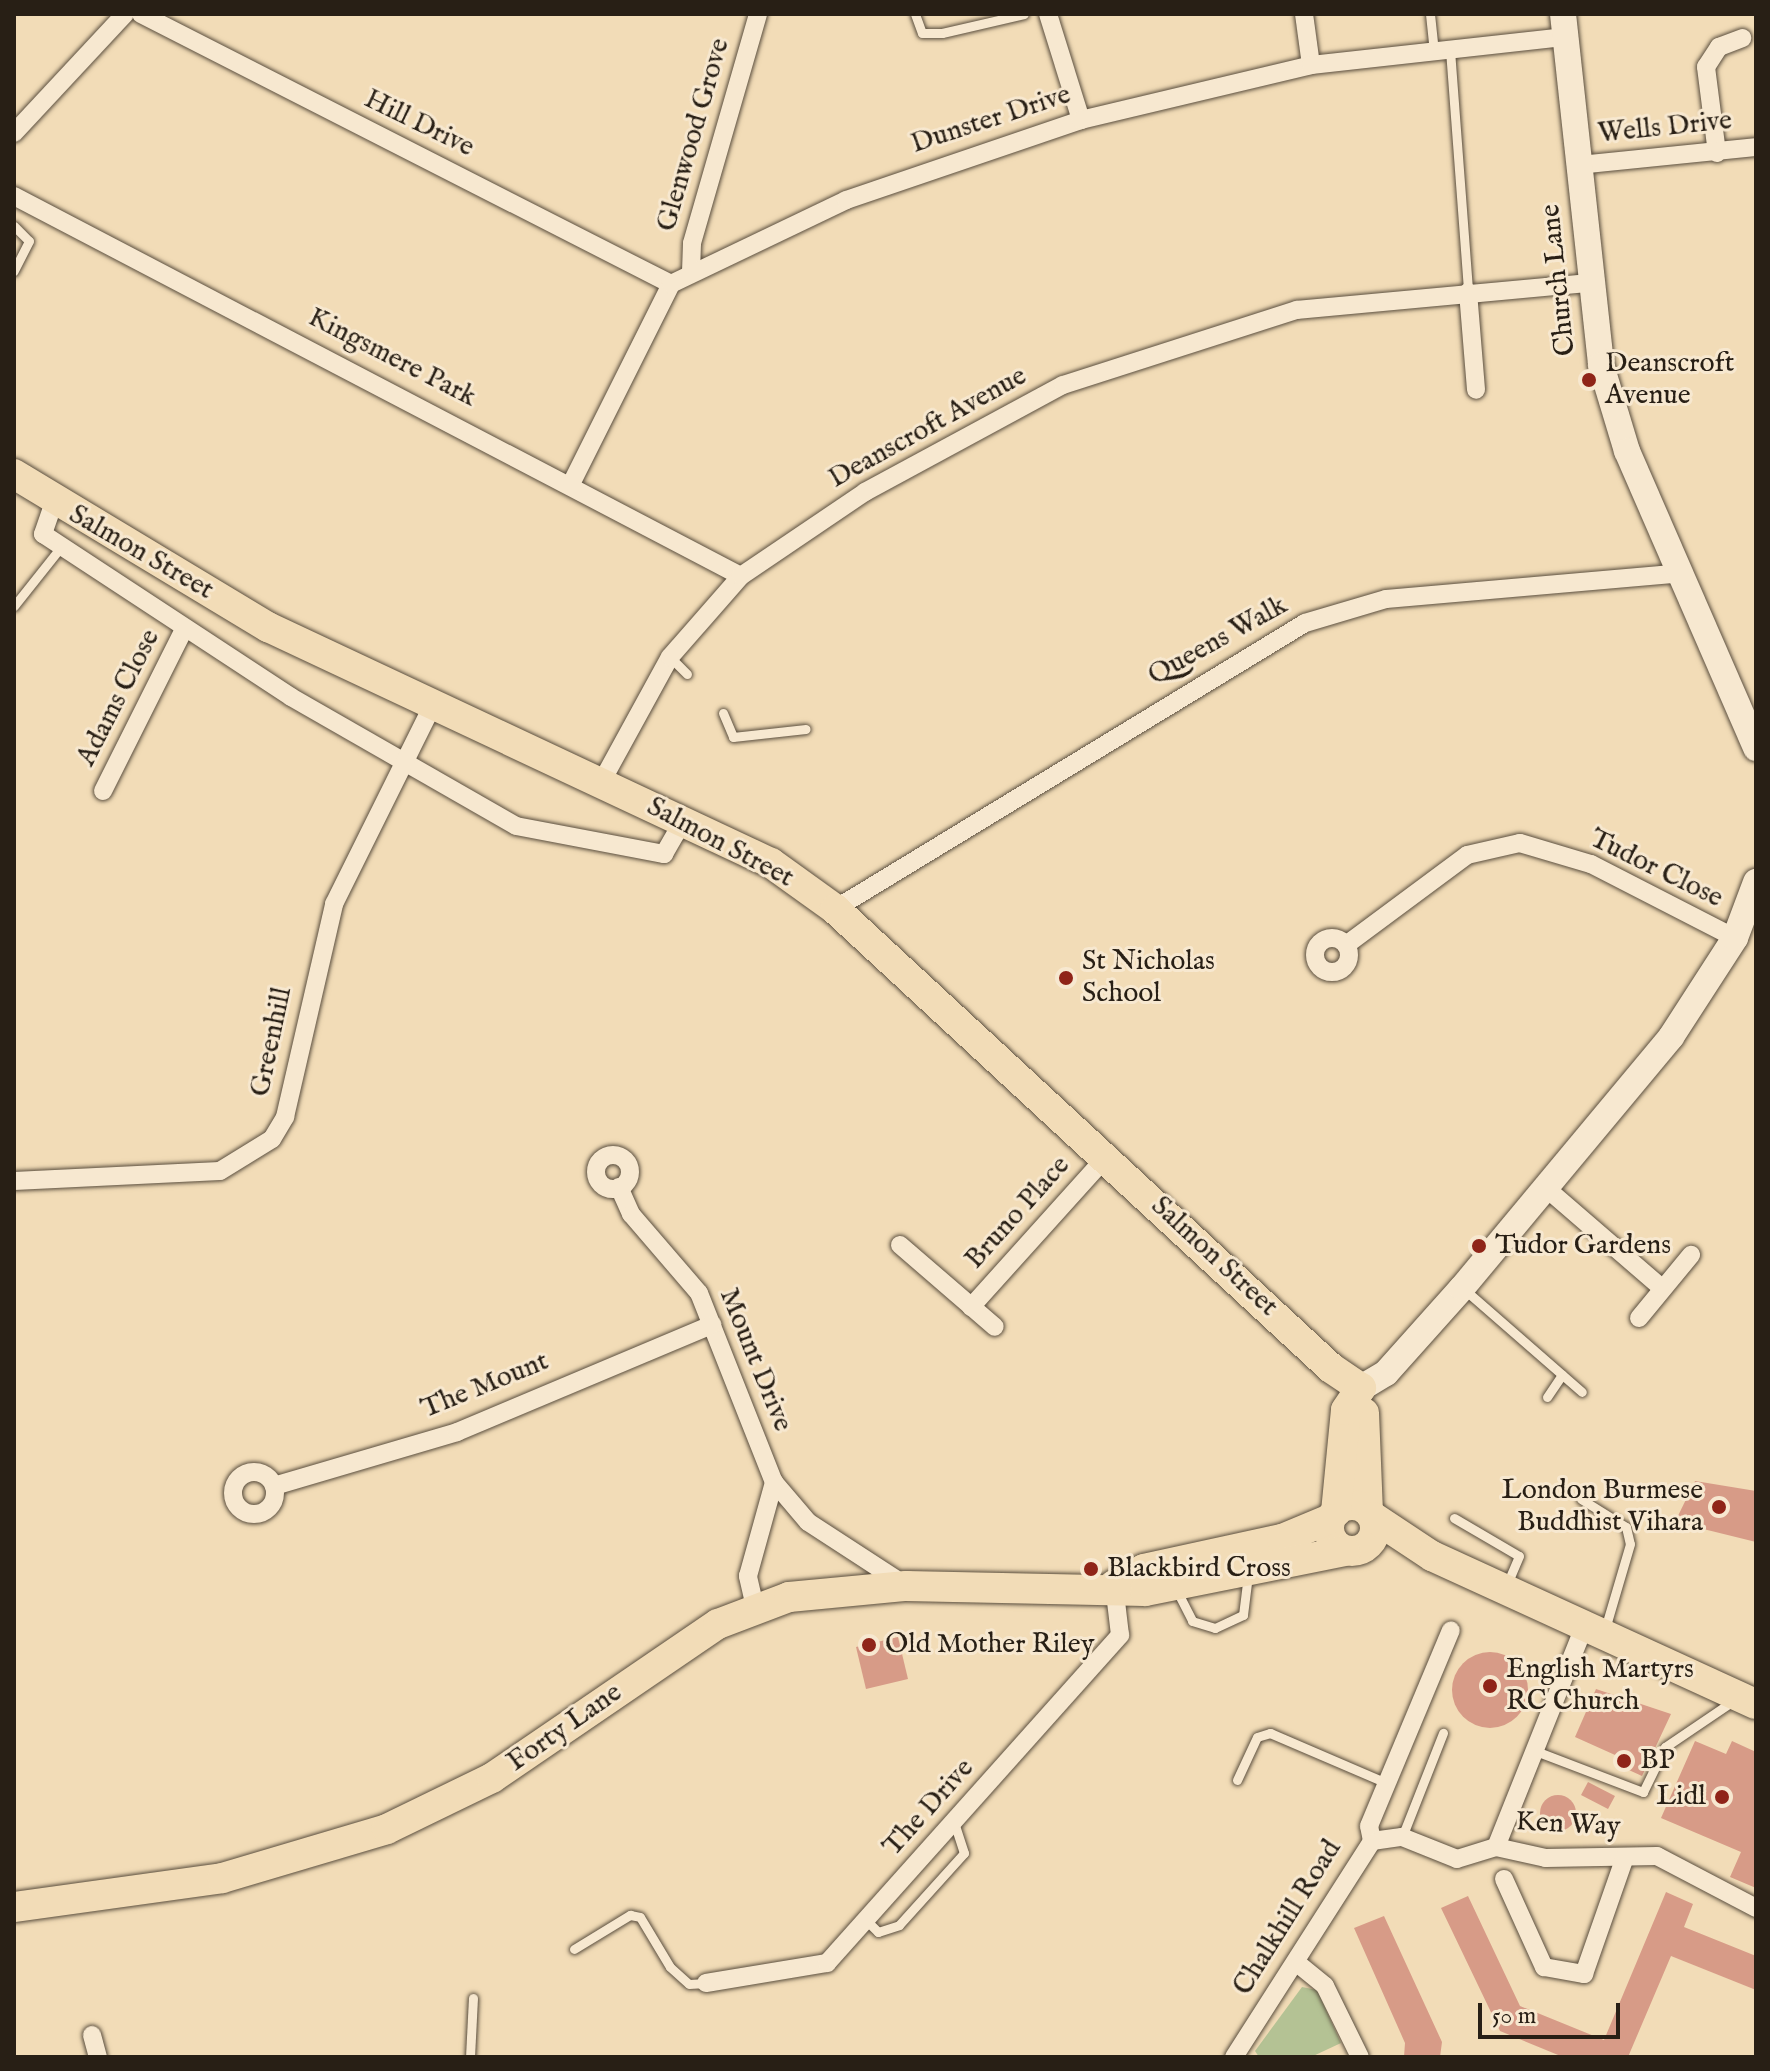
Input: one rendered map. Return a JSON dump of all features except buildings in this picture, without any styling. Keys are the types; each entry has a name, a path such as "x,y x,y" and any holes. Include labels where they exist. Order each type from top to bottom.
{"main road":[{"name":"Church Lane","path":"1564,25 1589,283 1601,365 1627,451 1681,573 1752,720 1756,748"},
{"name":"Salmon Street","path":"14,474 54,502 268,627 431,709 602,781 771,863 835,909 1107,1156 1331,1368 1361,1388"},
{"path":"1361,1388 1370,1514 1375,1534 1355,1549 1331,1537 1346,1410 1361,1388 1386,1373 1462,1288 1671,1037 1735,938 1756,882"},
{"path":"1333,1516 1352,1505 1432,1556 1506,1587 1748,1701"},
{"name":"Forty Lane","path":"1114,1585 1144,1569 1282,1539 1333,1516"},
{"name":"Forty Lane","path":"14,1907 222,1878 387,1829 492,1778 718,1624 755,1607 837,1587 906,1586 1067,1592 1114,1585 1145,1591 1355,1549 1432,1556"}],"street":[{"path":"14,133 125,14"},
{"path":"1048,14 1081,120"},
{"path":"1304,14 1311,65"},
{"name":"Hill Drive","path":"144,15 671,284"},
{"name":"Glenwood Grove","path":"691,272 692,243 753,15"},
{"name":"Dunster Drive","path":"671,284 846,200 1081,120 1311,65 1442,51 1564,25"},
{"path":"1717,153 1706,67 1719,47 1742,38"},
{"name":"Wells Drive","path":"1579,165 1756,147"},
{"name":"Kingsmere Park","path":"14,196 572,482 741,576"},
{"name":"Deanscroft Avenue","path":"602,781 670,657 741,576 865,492 1063,385 1297,310 1589,283"},
{"path":"572,482 671,284"},
{"path":"1468,292 1476,390"},
{"name":"Salmon Street","path":"54,502 40,531 184,629 516,826 664,854 683,821"},
{"name":"Queens Walk","path":"835,909 1305,623 1386,599 1681,573"},
{"name":"Adams Close","path":"103,791 184,629"},
{"name":"Greenhill","path":"14,1181 220,1171 272,1139 285,1117 334,904 407,763 431,709"},
{"name":"Tudor Close","path":"1346,945 1467,855 1520,843 1591,864 1735,938"},
{"name":"Bruno Place","path":"971,1307 1107,1156"},
{"name":"Mount Drive","path":"619,1187 631,1214 699,1293 774,1482 808,1522 906,1586"},
{"path":"1546,1188 1662,1288"},
{"name":"Bruno Place","path":"900,1245 995,1327"},
{"path":"1639,1318 1691,1255"},
{"name":"The Mount","path":"274,1486 457,1432 712,1325"},
{"path":"755,1607 748,1576 774,1482"},
{"name":"The Drive","path":"706,1983 807,1972 827,1963 1120,1635 1114,1585"},
{"path":"1496,1847 1533,1750 1594,1629"},
{"name":"Chalkhill Road","path":"1234,2057 1297,1963 1372,1841 1369,1826 1451,1630"},
{"name":"Ken Way","path":"1372,1841 1402,1837 1457,1859 1496,1847 1546,1858 1657,1856 1756,1908"},
{"path":"1504,1879 1544,1967 1584,1974 1625,1857"},
{"path":"1297,1963 1325,1986 1360,2057"},
{"path":"92,2035 98,2057"}],"lane":[{"path":"915,14 922,33 1024,14"},
{"path":"1430,14 1442,51 1468,292"},
{"path":"14,226 29,241 14,271"},
{"path":"14,606 63,544"},
{"path":"670,657 687,674"},
{"path":"723,713 733,737 806,729"},
{"path":"1462,1288 1582,1392"},
{"path":"1547,1397 1562,1375"},
{"path":"1581,1499 1626,1527 1630,1544 1594,1629"},
{"path":"1454,1518 1519,1556 1506,1587"},
{"path":"1174,1585 1192,1621 1215,1628 1243,1615 1248,1572"},
{"path":"1533,1750 1643,1792 1665,1747 1748,1701"},
{"path":"1237,1780 1257,1737 1270,1733 1389,1784"},
{"path":"1402,1837 1443,1733"},
{"path":"866,1920 878,1932 899,1925 964,1853 954,1823"},
{"path":"574,1949 630,1915 640,1917 670,1967 689,1984 706,1983"},
{"path":"470,2057 473,1998"}],"green space":[{"path":"1302,1987 1317,1990 1341,2043 1311,2057 1259,2057 1255,2051"}],"place":[{"name":"Deanscroft Avenue","path":"1589,380"},
{"name":"St Nicholas School","path":"1066,978"},
{"name":"Tudor Gardens","path":"1479,1246"},
{"name":"London Burmese Buddhist Vihara","path":"1719,1507"},
{"name":"Blackbird Cross","path":"1091,1569"},
{"name":"Old Mother Riley","path":"869,1645"},
{"name":"English Martyrs RC Church","path":"1490,1686"},
{"name":"BP","path":"1624,1761"},
{"name":"Lidl","path":"1722,1797"}]}
